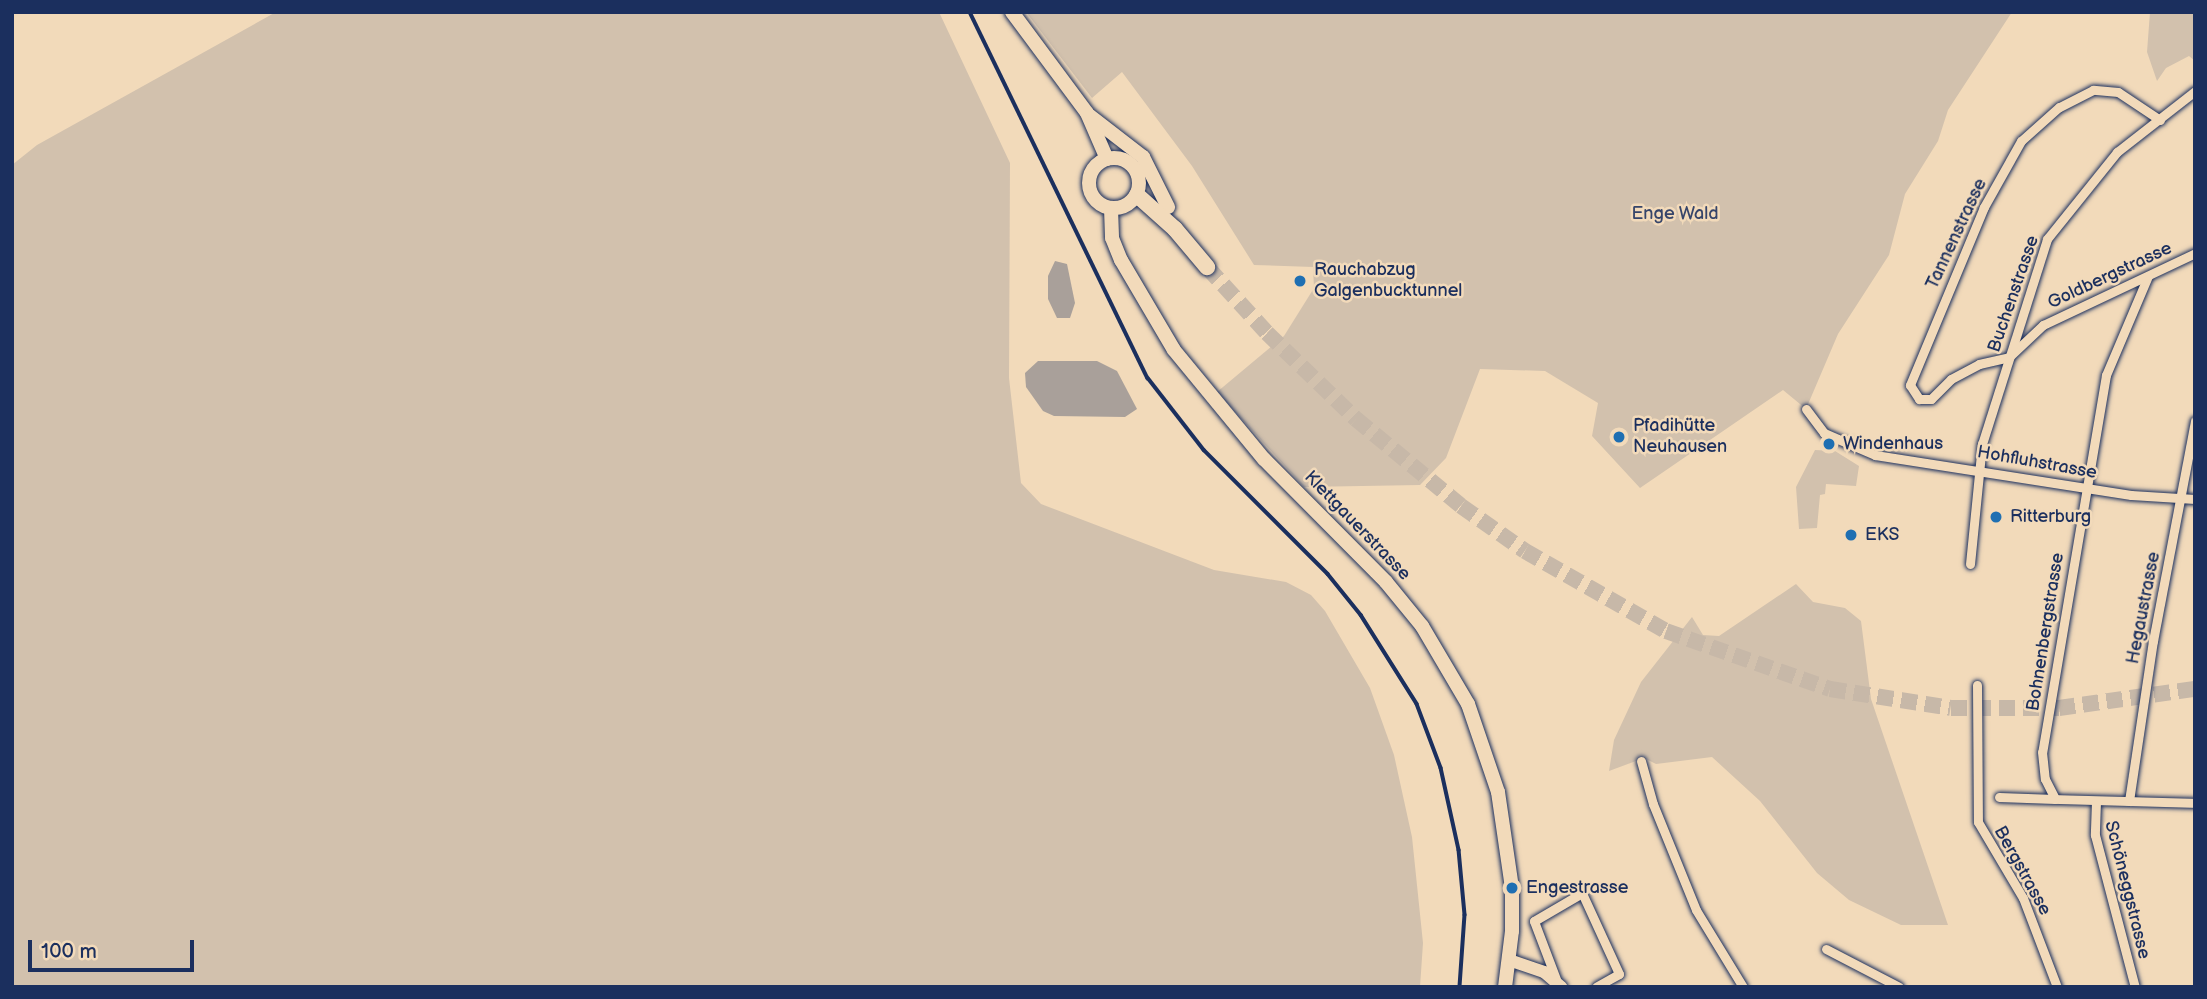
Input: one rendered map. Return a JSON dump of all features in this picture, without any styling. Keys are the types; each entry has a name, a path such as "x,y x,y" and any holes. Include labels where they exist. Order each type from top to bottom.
{"highway":[{"path":"1137,195 1175,229 1207,267"},
{"path":"1168,208 1175,229"}],"main road":[{"path":"1012,12 1087,113 1107,159"},
{"path":"1087,113 1143,157 1168,208"},
{"path":"1107,159 1123,159 1135,169 1137,195 1126,205 1111,208 1097,201 1090,187 1091,172 1107,159"},
{"name":"Klettgauerstrasse","path":"1111,208 1112,238 1121,260 1174,350 1264,459 1398,597 1438,651 1468,704 1498,792 1512,888 1509,960 1504,987"}],"street":[{"name":"Tannenstrasse","path":"2009,357 1979,363 1951,379 1931,399 1919,399 1910,385 1984,207 2021,141 2059,107 2092,90 2118,92 2160,120"},
{"name":"Buchenstrasse","path":"1970,564 1978,468 2009,357 2047,239 2118,152 2195,91"},
{"name":"Goldbergstrasse","path":"2009,357 2043,325 2195,253"},
{"name":"Bohnenbergstrasse","path":"2052,795 2042,752 2085,487 2106,375 2148,276"},
{"name":"Hohfluhstrasse","path":"1806,410 1824,433 1875,455 1978,468 2085,487 2195,499"},
{"name":"Hegaustrasse","path":"2129,801 2153,640 2183,498 2195,421"},
{"name":"Bergstrasse","path":"1977,685 1978,822 2023,898 2057,987"},
{"path":"1641,761 1657,815 1696,910 1743,987"},
{"path":"1999,797 2052,795 2096,801 2195,803"},
{"name":"Schöneggstrasse","path":"2096,801 2095,835 2134,987"},
{"path":"1559,983 1534,921 1583,893 1619,974 1596,987"},
{"path":"1826,949 1899,987"},
{"path":"1509,960 1559,983"}],"green space":[{"path":"276,12 939,12 1010,163 1009,378 1021,483 1041,504 1214,570 1286,582 1311,595 1325,611 1370,688 1394,755 1412,837 1423,943 1420,987 12,987 12,165 37,145"},
{"name":"Enge Wald","path":"1026,12 2012,12 1948,110 1938,141 1905,194 1889,255 1838,334 1806,409 1783,390 1640,488 1592,436 1598,403 1545,371 1480,369 1446,458 1420,485 1304,487 1217,392 1284,336 1314,288 1313,267 1254,265 1192,166 1122,72 1092,98"},
{"path":"2150,12 2195,12 2195,61 2189,56 2166,68 2157,81 2147,52"},
{"path":"1815,450 1835,451 1859,466 1856,486 1826,484 1825,494 1820,495 1817,528 1799,529 1796,487"},
{"path":"1796,584 1813,602 1845,608 1861,621 1871,699 1948,925 1901,925 1849,900 1817,873 1760,801 1712,757 1656,764 1644,758 1609,771 1614,740 1641,682 1692,617 1703,635 1719,636"}],"shaded area":[{"path":"1055,261 1067,264 1075,303 1070,318 1057,318 1048,299 1048,276"},
{"path":"1038,361 1097,361 1117,371 1137,409 1125,417 1054,416 1043,411 1026,387 1025,373"}],"tunnel":[{"path":"1207,267 1267,333 1356,419 1461,506 1525,551 1666,631 1830,689 1951,708 2059,708 2195,689"}],"railway":[{"path":"970,12 1148,378 1204,450 1328,574 1361,615 1417,704 1441,768 1459,850 1465,915 1460,987"}],"place":[{"name":"Rauchabzug Galgenbucktunnel","path":"1300,281"},
{"name":"Pfadihütte Neuhausen","path":"1619,437"},
{"name":"Windenhaus","path":"1829,444"},
{"name":"Ritterburg","path":"1996,517"},
{"name":"EKS","path":"1851,535"},
{"name":"Engestrasse","path":"1512,888"}]}
